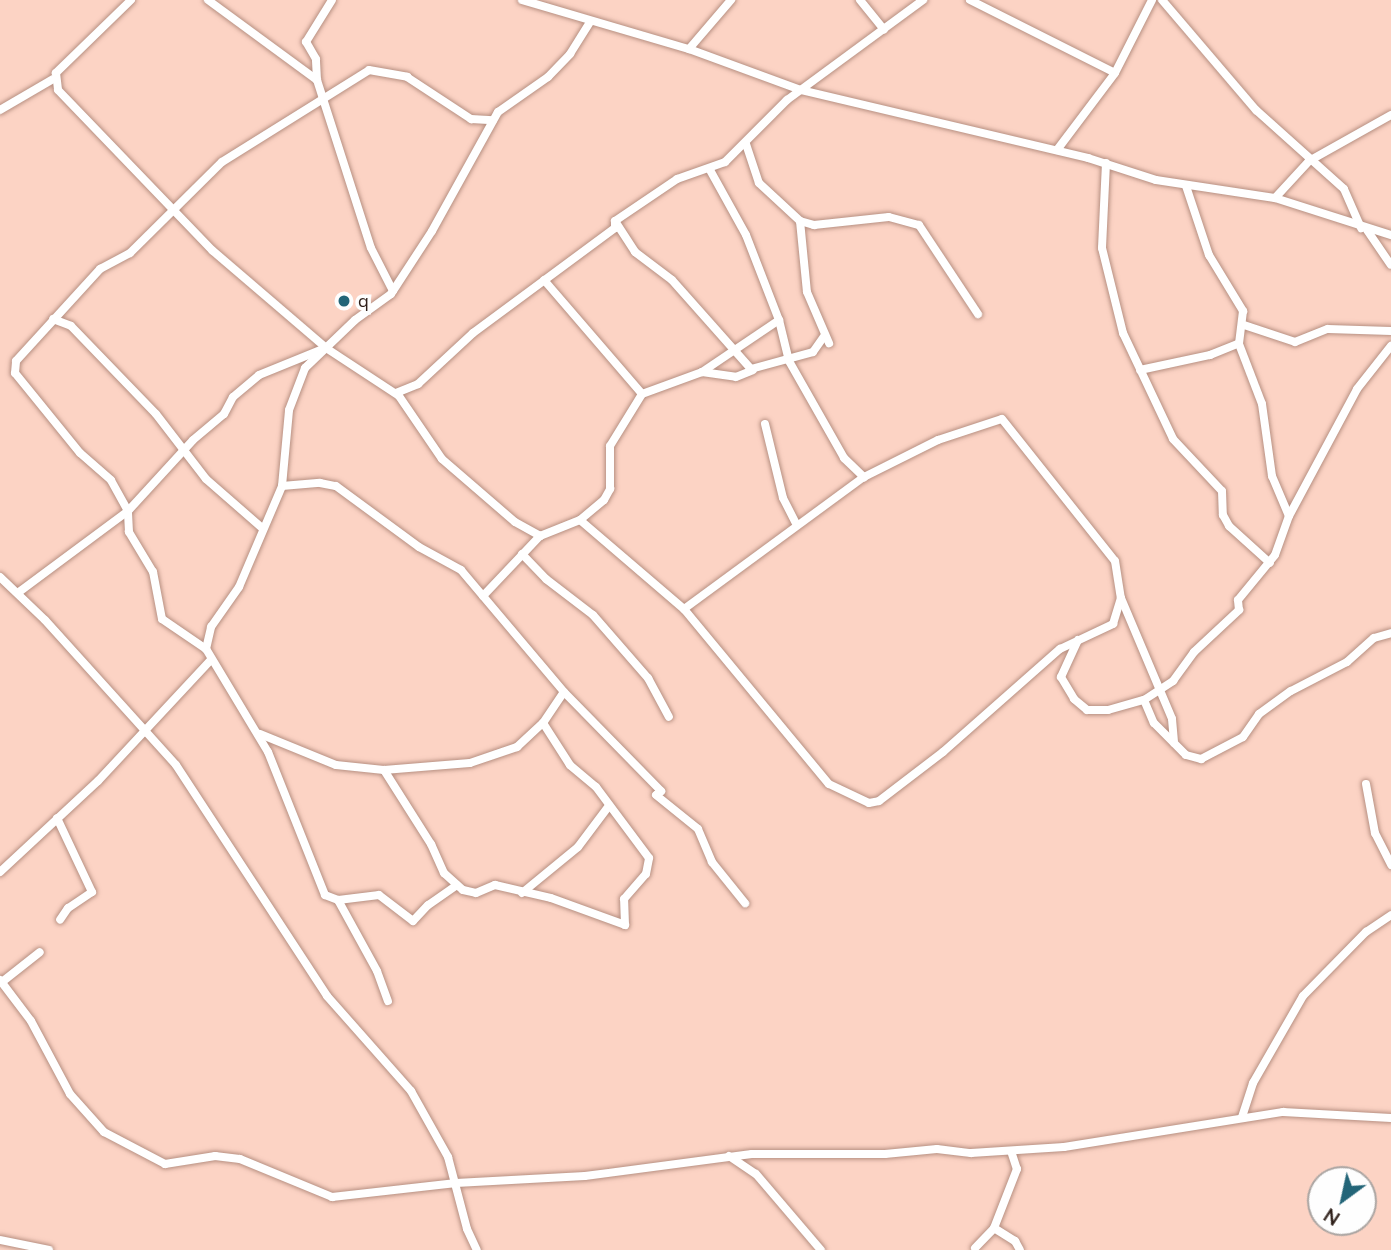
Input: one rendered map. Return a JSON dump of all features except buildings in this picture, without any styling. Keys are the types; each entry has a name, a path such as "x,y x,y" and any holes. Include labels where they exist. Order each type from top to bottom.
{"street":[{"path":"0,110 53,79 131,0"},
{"path":"208,0 317,80"},
{"path":"332,0 306,42 316,59 317,80 322,99 362,210 371,248 393,291"},
{"path":"522,0 689,49 801,90 1057,150 1186,186 1275,198 1364,229 1391,235"},
{"path":"689,49 731,0"},
{"path":"860,0 884,30"},
{"path":"615,221 677,179 709,170 746,144 771,115 801,90 923,0"},
{"path":"970,0 1115,73"},
{"path":"1057,150 1115,73 1152,0"},
{"path":"1162,0 1256,110 1291,139 1309,161 1344,189 1364,229 1391,265"},
{"path":"457,885 428,905 413,921 379,895 338,901 325,895 316,880 288,796 257,732 210,661 206,649 211,627 239,587 261,527 282,486 291,401 305,368 393,291 498,112 548,77 570,54 590,22"},
{"path":"206,649 162,619 153,572 125,522 128,511 111,480 80,453 15,373 16,361 100,269 131,253 222,162 369,70 381,70 413,80 471,120 494,120"},
{"path":"53,79 58,90 213,251 326,348 396,394 442,459 515,522 540,537"},
{"path":"1275,198 1309,161 1391,115"},
{"path":"746,144 759,183 800,221 814,225 869,216 919,225 978,314"},
{"path":"1106,163 1102,248 1116,314 1173,439 1222,491 1227,523 1270,563"},
{"path":"709,170 746,235 779,320 789,361 844,458 864,477"},
{"path":"1186,186 1209,255 1241,305 1244,325 1239,343 1262,404 1272,476 1289,516"},
{"path":"396,394 418,384 473,332 615,228 615,221"},
{"path":"615,221 635,252 672,280 753,370"},
{"path":"702,372 736,377 816,351 827,339 807,292 800,221"},
{"path":"544,280 642,394"},
{"path":"54,319 71,326 156,414 184,453 236,509 261,527"},
{"path":"483,596 540,537 580,520 604,500 610,489 610,446 642,394 702,372 779,320"},
{"path":"1244,325 1295,342 1328,329 1391,331"},
{"path":"1140,370 1210,355 1239,343"},
{"path":"1079,640 1061,674 1065,686 1082,707 1108,710 1144,700 1161,692 1194,652 1239,610 1238,600 1270,563 1289,516 1357,389 1391,346"},
{"path":"19,592 128,511 184,453 195,437 224,414 233,397 259,375 296,356 326,348"},
{"path":"684,609 796,523 864,477 916,449 1002,419 1115,561 1121,598 1172,719 1174,743"},
{"path":"765,424 783,498 796,523"},
{"path":"282,486 320,482 336,486 419,547 456,567 564,692 661,791 656,794 698,829 712,862 745,903"},
{"path":"580,520 684,609 829,784 869,803 879,800 943,752 1044,662 1079,640 1113,624 1121,598"},
{"path":"522,554 546,579 593,615 648,678 669,717"},
{"path":"0,577 19,592 176,765 327,996 411,1091 440,1141 456,1183 467,1229 477,1250"},
{"path":"1144,700 1151,719 1174,743 1196,759 1224,750 1243,737 1259,714 1291,691 1347,663 1374,638 1391,632"},
{"path":"0,872 145,730 210,661"},
{"path":"257,732 328,764 384,770 470,763 517,747 543,723 564,692"},
{"path":"384,770 431,844 443,873 457,885 471,893 495,885 625,925 624,898 646,874 649,861 596,787 570,765 543,723"},
{"path":"1366,783 1375,833 1391,866"},
{"path":"522,893 578,847 608,807"},
{"path":"57,818 92,892 68,908 60,920"},
{"path":"338,901 377,971 388,1001"},
{"path":"1242,1117 1253,1083 1303,996 1366,932 1391,915"},
{"path":"40,952 1,981 31,1021 82,1110 104,1132 153,1160 174,1165 194,1158 240,1158 332,1197 456,1183 585,1177 729,1156 1011,1151 1295,1111 1391,1118"},
{"path":"975,1248 994,1228 1017,1169 1011,1151"},
{"path":"729,1156 756,1174 821,1250"},
{"path":"994,1228 1015,1241 1020,1250"},
{"path":"0,1240 49,1250"}],"place":[{"name":"q","path":"344,301"}]}
